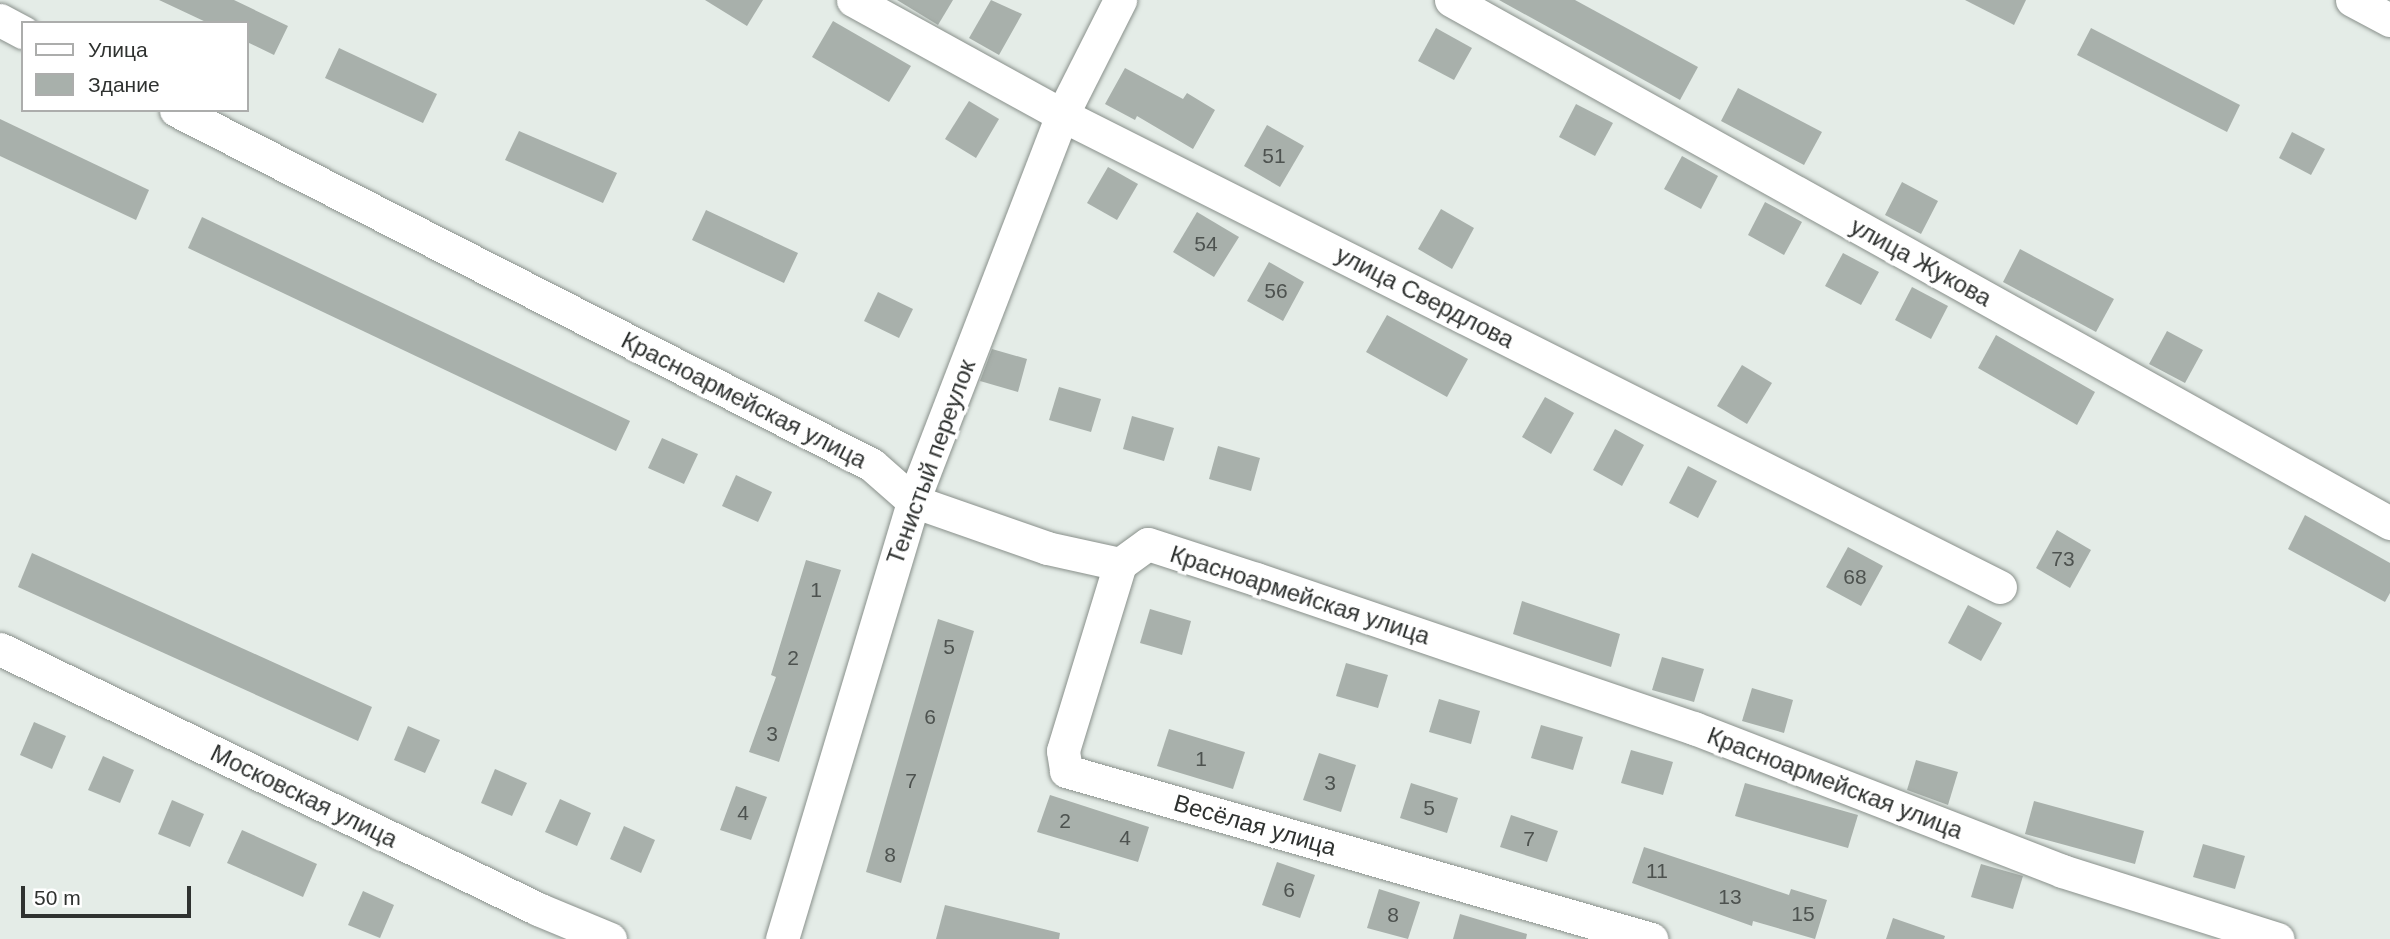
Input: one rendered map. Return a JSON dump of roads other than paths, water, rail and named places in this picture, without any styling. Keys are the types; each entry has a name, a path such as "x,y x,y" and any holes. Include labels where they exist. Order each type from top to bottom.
{"street":[{"name":"улица Свердлова","path":"853,0 1062,115 2000,587"},
{"name":"Тенистый переулок","path":"782,939 913,501 1062,115 1120,0"},
{"name":"улица Жукова","path":"1451,0 2390,523"},
{"path":"2352,0 2390,20"},
{"path":"0,20 21,31"},
{"name":"Красноармейская улица","path":"180,112 872,465 913,501 1047,548 1120,564 1148,544 1694,728 2062,871 2278,939"},
{"name":"Весёлая улица","path":"1120,564 1063,751 1066,771 1651,939"},
{"name":"Московская улица","path":"0,649 526,903 610,939"}]}
